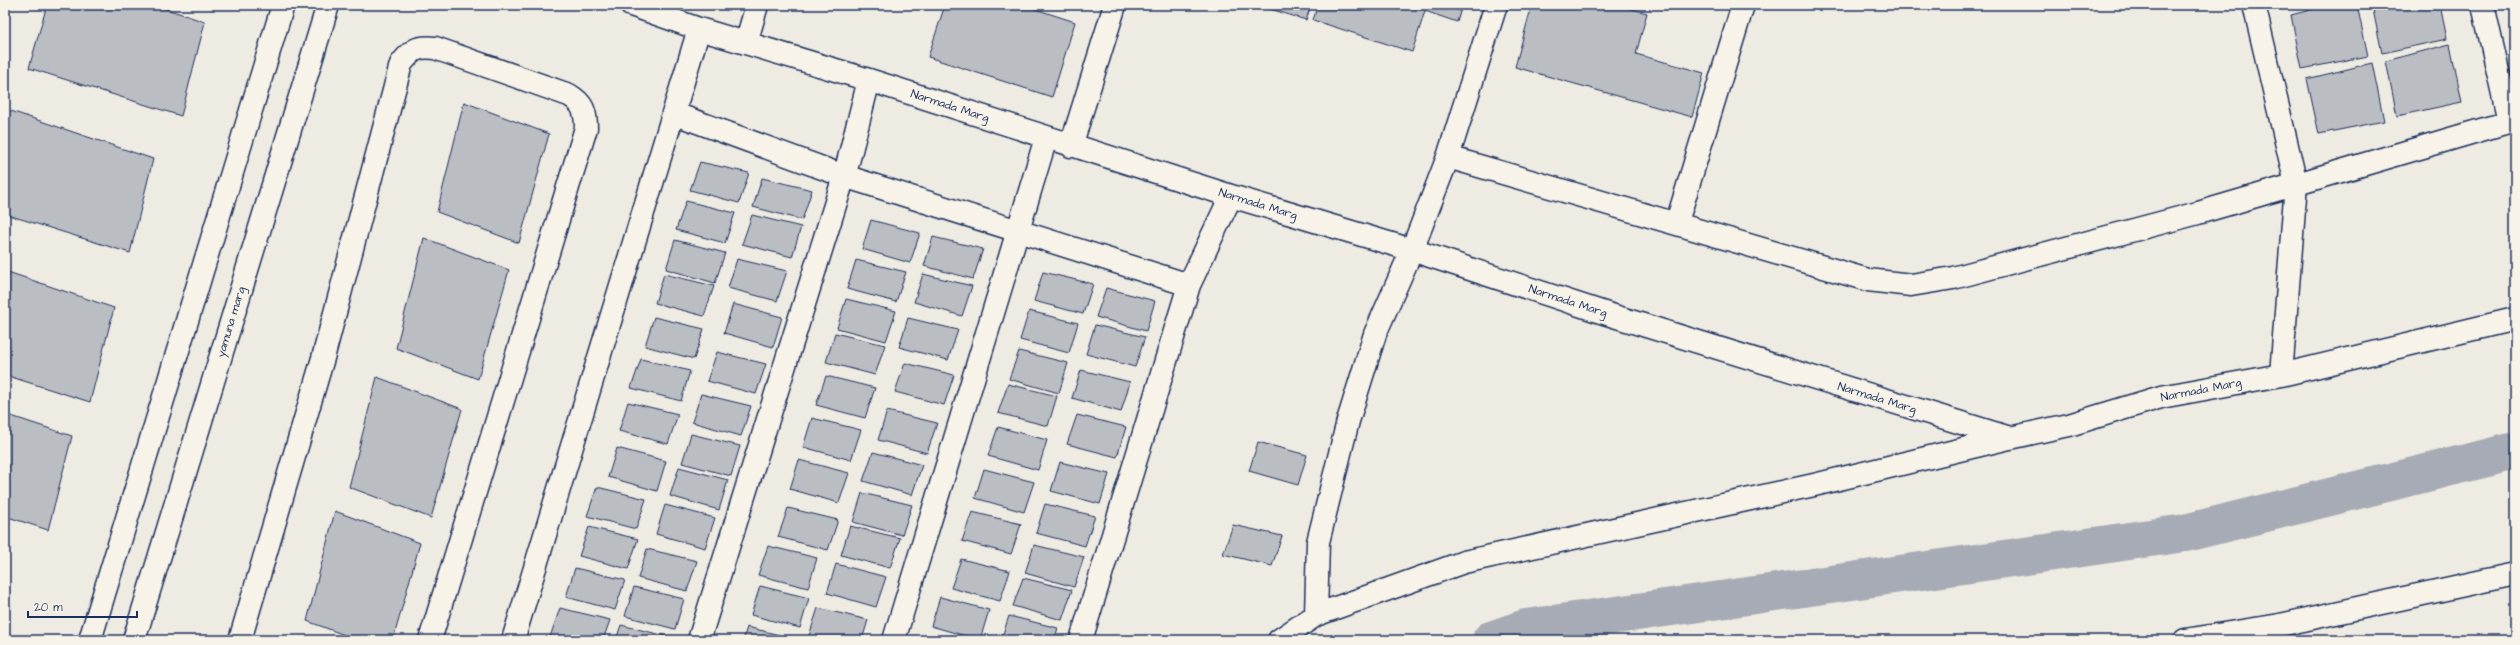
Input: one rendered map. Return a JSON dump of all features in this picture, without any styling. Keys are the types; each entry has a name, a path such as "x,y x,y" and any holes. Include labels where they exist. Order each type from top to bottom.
{"street":[{"path":"90,640 283,5"},
{"name":"yamuna marg","path":"134,640 328,5"},
{"name":"Narmada Marg","path":"631,5 699,29 869,80 1071,146 1412,250 1704,344 2010,438 2069,425 2161,397 2281,375 2515,319"},
{"path":"746,43 757,5"},
{"path":"1071,146 1115,5"},
{"path":"1316,615 1318,542 1348,421 1375,334 1412,250 1448,157 1496,5"},
{"path":"1677,222 1743,5"},
{"path":"2254,5 2296,184 2281,375"},
{"path":"1448,157 1677,222 1868,280 1911,285 1953,278 2198,214 2512,121 2483,5"},
{"path":"513,640 699,29"},
{"path":"240,640 323,358 401,64 411,52 422,46 435,48 569,95 580,101 586,114 586,128 430,640"},
{"path":"699,640 844,176 869,80"},
{"path":"673,114 844,176 1189,285"},
{"path":"894,640 1046,138"},
{"path":"1081,640 1189,285 1231,196"},
{"path":"1279,640 1316,615 1464,562 1814,485 2010,438"},
{"path":"2185,640 2280,625 2515,574"}],"building":[{"path":"47,5 155,5 205,22 181,116 29,68"},
{"path":"945,5 1023,5 1075,22 1052,97 928,57"},
{"path":"1257,5 1311,5 1306,20"},
{"path":"1318,5 1462,5 1457,22 1425,11 1412,52 1313,20"},
{"path":"1532,5 1617,5 1647,13 1636,54 1704,73 1692,117 1515,67"},
{"path":"2329,5 2357,5 2368,56 2302,69 2291,15"},
{"path":"2372,5 2440,5 2447,39 2382,53"},
{"path":"2450,44 2462,102 2397,116 2386,61"},
{"path":"2372,63 2384,121 2319,134 2307,79"},
{"path":"464,102 549,134 519,243 437,212"},
{"path":"5,109 153,159 130,253 5,214"},
{"path":"700,162 749,173 739,203 690,190"},
{"path":"762,178 812,190 802,220 753,207"},
{"path":"686,201 735,213 725,243 676,230"},
{"path":"752,215 801,227 792,257 742,244"},
{"path":"871,220 920,233 910,263 862,249"},
{"path":"933,237 983,249 973,279 924,266"},
{"path":"424,238 509,270 478,379 396,348"},
{"path":"675,240 725,253 715,283 666,269"},
{"path":"737,259 787,271 777,301 728,288"},
{"path":"856,260 906,272 896,302 847,289"},
{"path":"5,271 114,308 90,402 5,375"},
{"path":"1043,272 1093,284 1083,314 1034,301"},
{"path":"664,274 714,286 704,316 655,303"},
{"path":"923,274 972,286 962,316 914,302"},
{"path":"1106,288 1155,301 1146,331 1096,317"},
{"path":"846,299 896,311 886,341 837,328"},
{"path":"733,304 782,317 773,347 724,333"},
{"path":"1029,311 1078,323 1069,353 1020,340"},
{"path":"654,317 704,329 694,359 645,346"},
{"path":"908,318 958,330 948,360 899,347"},
{"path":"1095,325 1145,337 1135,367 1086,354"},
{"path":"835,333 885,345 875,375 826,362"},
{"path":"1019,351 1068,363 1059,393 1009,379"},
{"path":"717,352 766,364 756,394 707,381"},
{"path":"641,359 690,371 681,401 631,388"},
{"path":"905,363 954,375 944,405 895,392"},
{"path":"1081,370 1130,382 1121,412 1072,398"},
{"path":"826,376 875,388 865,418 816,405"},
{"path":"377,377 462,409 431,518 349,487"},
{"path":"1008,384 1057,396 1048,426 998,413"},
{"path":"701,394 751,406 741,436 692,422"},
{"path":"628,402 678,414 668,444 619,431"},
{"path":"887,411 937,423 927,453 878,440"},
{"path":"5,414 72,436 48,530 5,516"},
{"path":"1077,415 1126,427 1117,457 1067,444"},
{"path":"812,418 861,430 851,460 803,447"},
{"path":"998,427 1047,440 1038,470 988,456"},
{"path":"691,434 740,446 731,476 682,463"},
{"path":"1258,442 1307,455 1298,485 1249,471"},
{"path":"617,448 666,461 657,491 608,477"},
{"path":"873,452 922,465 912,495 863,481"},
{"path":"799,460 849,473 839,503 790,489"},
{"path":"1060,462 1109,474 1100,504 1051,491"},
{"path":"679,467 728,480 719,510 670,496"},
{"path":"984,469 1034,482 1024,512 975,498"},
{"path":"597,487 646,499 636,529 587,516"},
{"path":"862,493 912,505 902,535 853,522"},
{"path":"1045,504 1095,516 1085,546 1036,533"},
{"path":"665,505 715,518 705,548 656,534"},
{"path":"788,508 838,520 828,550 778,537"},
{"path":"335,511 420,543 393,640 358,640 307,621"},
{"path":"972,512 1021,524 1011,554 962,541"},
{"path":"1233,525 1282,536 1272,566 1223,554"},
{"path":"850,526 900,538 890,568 841,555"},
{"path":"589,527 638,539 628,569 579,556"},
{"path":"1034,545 1084,557 1074,587 1025,573"},
{"path":"768,546 817,558 808,588 758,575"},
{"path":"647,549 697,561 687,591 638,578"},
{"path":"961,559 1010,571 1000,601 951,588"},
{"path":"836,564 886,577 876,607 827,593"},
{"path":"575,568 625,580 615,610 566,597"},
{"path":"1023,578 1072,590 1062,620 1013,606"},
{"path":"760,586 809,598 800,628 751,615"},
{"path":"634,587 684,599 675,629 625,616"},
{"path":"940,597 989,610 980,640 931,626"},
{"path":"560,608 610,620 603,640 561,640 550,637"},
{"path":"818,608 868,620 862,640 822,640 809,636"},
{"path":"1009,616 1058,628 1054,640 1001,640"},
{"path":"621,625 670,637 669,640 616,640"},
{"path":"747,627 796,639 743,640"}],"waterway":[{"path":"1491,640 1526,628 2185,533 2515,451"}]}
